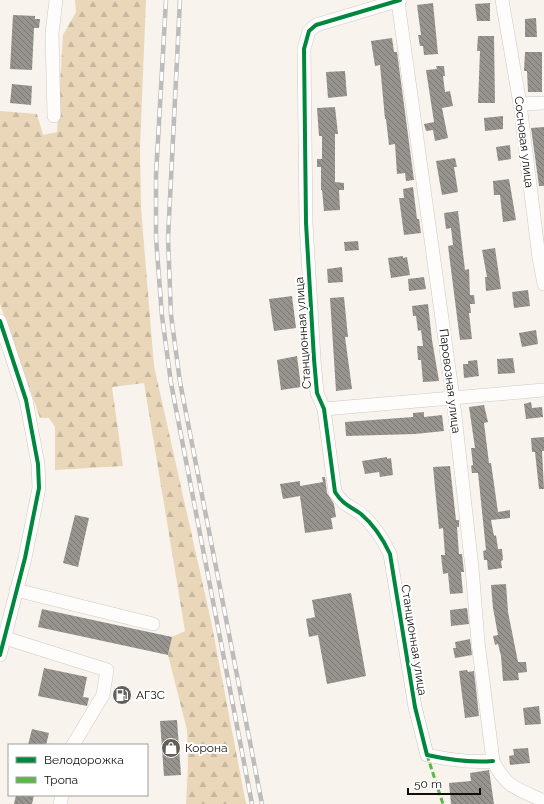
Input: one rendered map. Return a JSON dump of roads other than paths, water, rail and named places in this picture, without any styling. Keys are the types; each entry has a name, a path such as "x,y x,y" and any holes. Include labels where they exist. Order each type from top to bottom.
{"street":[{"path":"54,116 52,33 56,0"},
{"name":"Сосновая улица","path":"502,0 520,104 539,258 544,284"},
{"name":"Паровозная улица","path":"399,1 453,398 472,568 478,642 493,761"},
{"name":"Станционная улица","path":"399,1 316,25 309,31 304,49 309,288 317,393 324,409 335,492 342,503 369,521 385,542 390,554 415,707 427,755 471,763 493,761"},
{"path":"520,104 544,103"},
{"path":"0,321 26,400 38,464 39,488 34,516 0,655"},
{"path":"324,409 544,390"},
{"path":"16,590 154,624"},
{"path":"5,638 106,670 103,695 74,744"},
{"path":"493,761 500,776 510,785 544,801"}],"railway":[{"path":"166,0 156,175 156,238 162,316 171,383 252,804"},
{"path":"180,0 168,238 171,315 180,382 262,804"}],"place":[{"name":"АГЗС","path":"122,695"},
{"name":"Корона","path":"171,748"}]}
